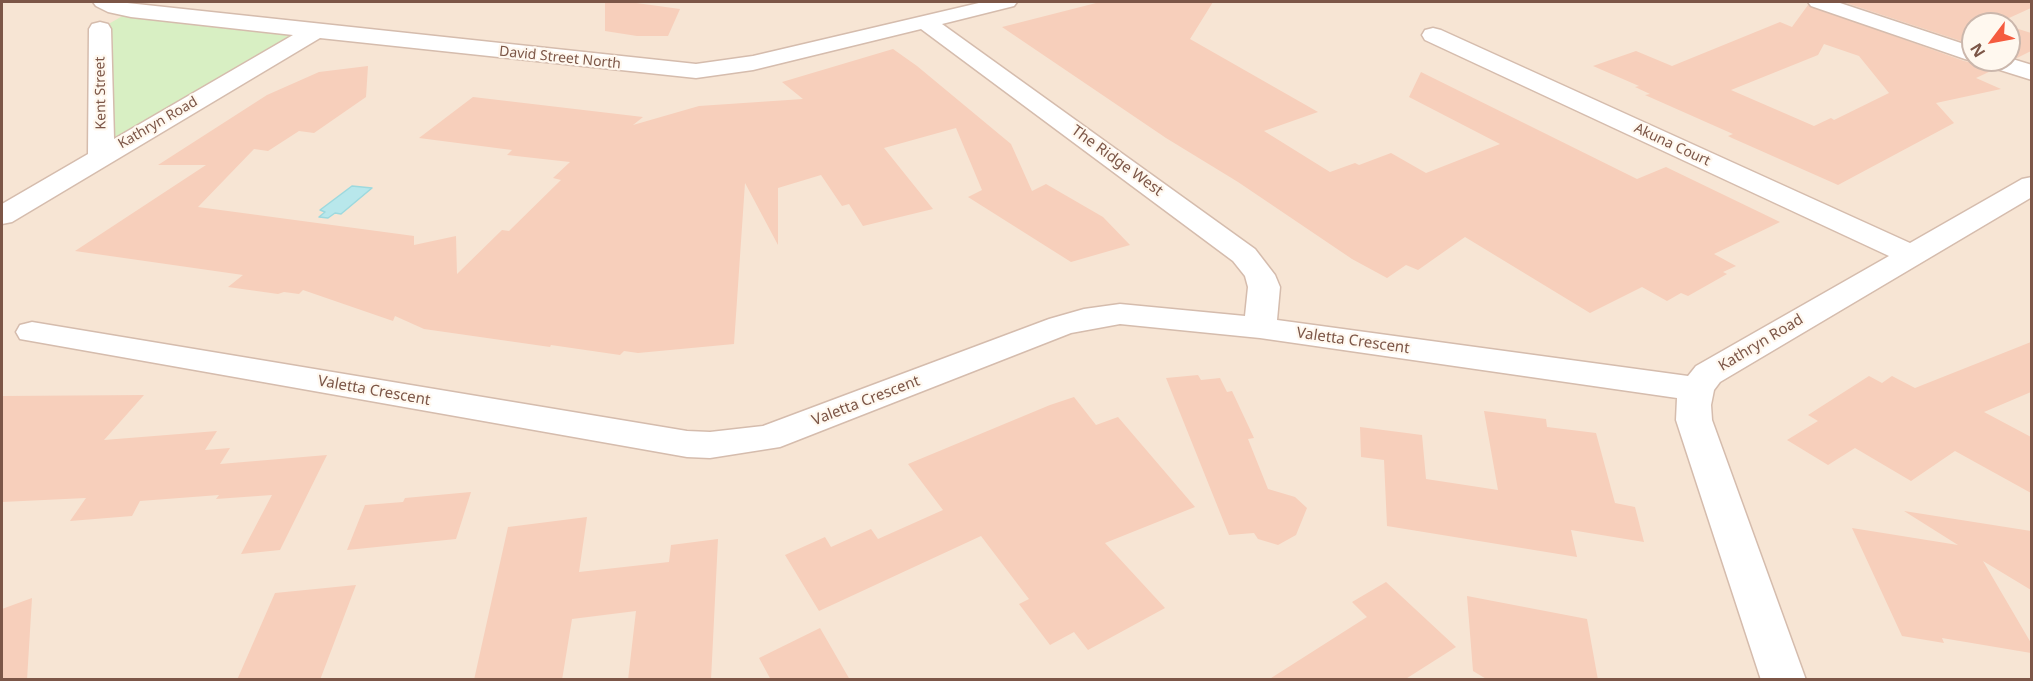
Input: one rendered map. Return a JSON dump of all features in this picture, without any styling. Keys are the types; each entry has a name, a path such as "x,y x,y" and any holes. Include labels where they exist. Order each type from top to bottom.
{"street":[{"name":"David Street North","path":"105,3 131,11 696,71 753,63 1007,2"},
{"path":"1818,2 1961,50"},
{"name":"The Ridge West","path":"925,22 1244,255 1260,275 1264,287 1260,328"},
{"name":"Kent Street","path":"100,29 101,157"},
{"name":"Kathryn Road","path":"2,216 316,31"},
{"name":"Akuna Court","path":"1433,35 1911,255"},
{"name":"Kathryn Road","path":"1697,389 1708,374 2031,185"},
{"name":"Valetta Crescent","path":"32,332 679,443 710,446 767,438 795,429 1060,326 1084,319 1120,314 1146,314 1260,328 1697,389"},
{"path":"1697,389 1693,405 1694,420 1784,680"}],"shaded area":[{"path":"2,2 2031,2 2031,679 2,679"}],"green space":[{"path":"131,11 316,31 101,157 100,29"}],"water":[{"path":"352,186 372,188 341,214 335,213 328,218 319,217 325,212 320,210"}],"building":[{"path":"605,2 629,2 680,9 668,36 637,36 605,31"},
{"path":"1100,2 1213,2 1190,39 1318,112 1264,131 1330,172 1355,163 1359,165 1391,153 1426,173 1500,144 1409,97 1421,72 1637,179 1666,167 1780,222 1714,254 1736,266 1723,272 1727,274 1688,296 1681,293 1667,301 1642,287 1590,313 1465,237 1418,270 1406,265 1387,278 1352,259 1238,182 1166,138 1002,27"},
{"path":"1843,2 2031,2 2031,8 2021,13 1961,12 1961,41"},
{"path":"1808,5 1961,60 1961,72 1989,72 1976,78 2001,89 1936,103 1954,123 1838,185 1732,138 1728,136 1733,134 1645,95 1650,94 1635,87 1639,86 1593,66 1636,51 1672,66 1780,22 1792,27","holes":["1824,44 1859,56 1889,93 1834,120 1831,118 1814,126 1731,90 1818,55"]},
{"path":"2021,30 2031,33 2031,51 2021,56"},
{"path":"893,49 917,66 1011,144 1032,191 1046,184 1103,217 1130,245 1071,262 968,197 982,190 956,128 884,148 933,209 863,226 849,204 842,206 821,175 778,188 778,245 745,183 734,344 638,353 624,351 620,355 551,345 550,347 424,329 395,316 393,321 303,290 299,294 284,292 278,294 228,287 243,275 75,251 206,165 158,165 267,95 319,72 368,66 366,97 314,133 299,131 268,151 254,149 198,207 414,236 414,245 456,236 457,274 502,230 509,231 561,180 553,178 570,162 507,155 512,150 419,138 473,97 643,117 633,125 699,106 803,99 782,82"},
{"path":"2031,342 2031,392 1984,412 2031,437 2031,493 1955,451 1911,481 1855,448 1828,465 1787,440 1818,421 1808,415 1869,376 1882,383 1892,376 1915,388"},
{"path":"1198,375 1201,380 1220,378 1227,392 1232,391 1254,438 1248,439 1268,489 1295,497 1307,508 1296,535 1278,545 1258,539 1254,533 1229,535 1166,378"},
{"path":"144,395 104,440 217,431 205,450 230,448 220,464 327,455 280,550 241,554 272,495 216,499 219,495 140,501 132,516 70,521 86,498 2,502 2,396"},
{"path":"1074,397 1096,425 1118,417 1195,507 1105,543 1165,608 1088,650 1074,632 1050,645 1019,604 1029,599 981,536 819,611 785,555 825,537 831,547 871,529 878,539 943,510 908,464"},
{"path":"1484,411 1546,419 1547,427 1596,433 1615,503 1635,507 1644,542 1571,530 1577,557 1387,526 1384,460 1361,457 1360,427 1422,435 1426,479 1498,490"},
{"path":"471,492 456,539 347,550 365,505 403,502 405,498"},
{"path":"1904,511 2031,531 2031,590 1983,561 2031,643 2031,653 1942,638 1944,643 1902,636 1852,528 1958,545"},
{"path":"587,517 579,572 669,562 671,545 718,539 711,680 628,680 636,611 572,619 562,680 474,680 508,527"},
{"path":"1386,582 1456,647 1404,680 1268,680 1367,617 1352,602"},
{"path":"356,585 320,680 237,680 275,593"},
{"path":"1467,596 1587,619 1598,680 1488,680 1473,671"},
{"path":"32,598 27,680 2,680 2,609"},
{"path":"820,628 850,680 771,680 759,658"}]}
